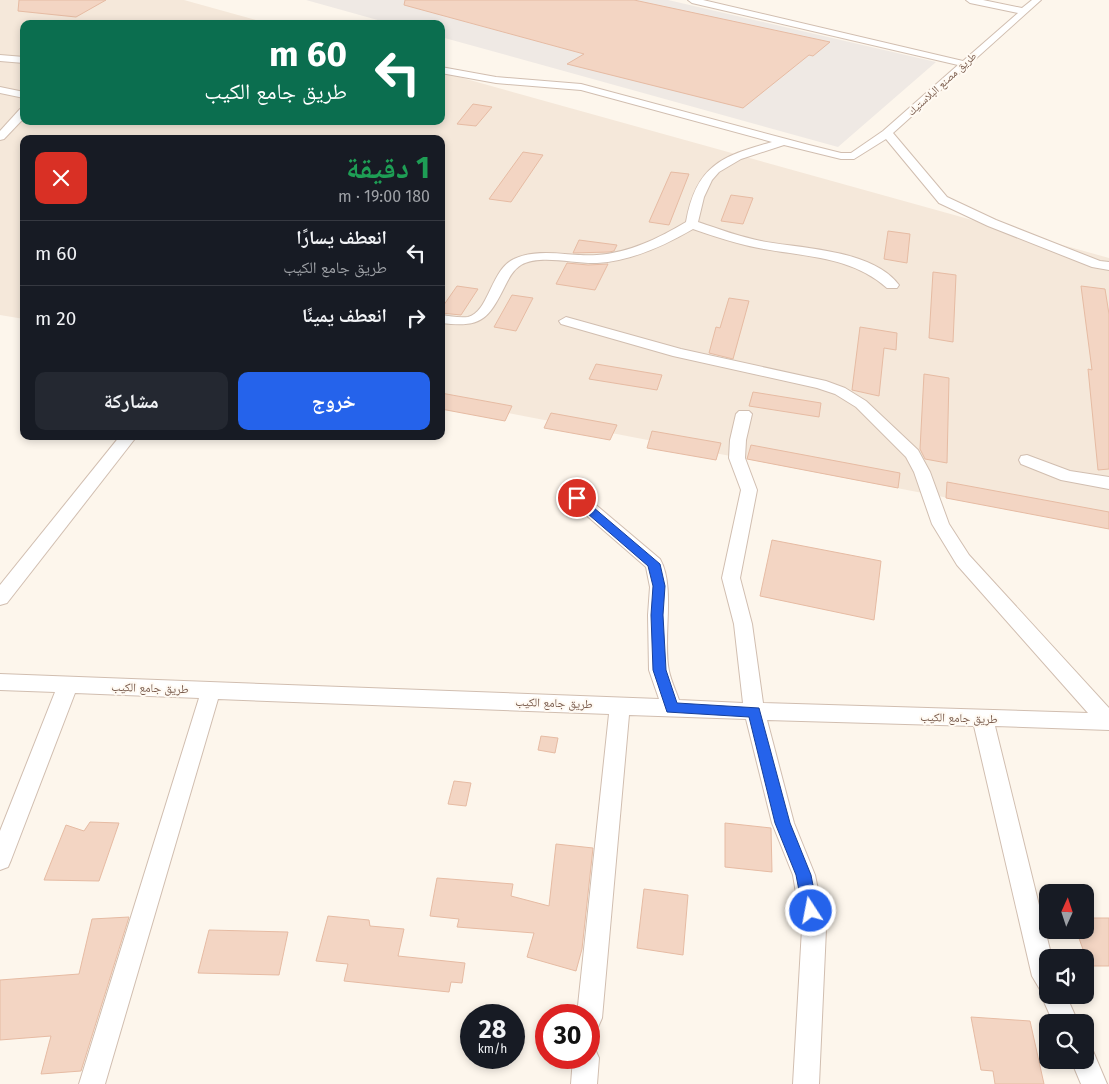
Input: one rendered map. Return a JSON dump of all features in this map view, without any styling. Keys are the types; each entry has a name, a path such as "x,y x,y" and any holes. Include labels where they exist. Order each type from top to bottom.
{"street":[{"path":"692,0 965,64"},
{"path":"970,0 1024,11"},
{"name":"طريق مصنع البلاستيك","path":"785,142 841,156 854,156 887,133 1037,0"},
{"path":"0,58 20,60"},
{"path":"445,71 496,80 581,87 785,142"},
{"path":"0,90 20,94"},
{"path":"0,137 20,115"},
{"path":"887,133 943,200 992,223 1097,264 1109,266"},
{"path":"692,224 701,188 716,170 740,156 785,142"},
{"path":"445,319 469,322 478,318 485,310 505,271 516,262 536,258 611,258 639,249 692,224 761,245 860,264 878,272 892,285"},
{"path":"566,322 678,353 822,384 840,391 861,404 918,462 941,524 963,560 1109,722"},
{"path":"744,414 738,440 737,458 748,490 730,578 743,624 754,712 782,823 804,875 814,928 806,1084"},
{"path":"0,598 126,440"},
{"path":"1027,460 1067,476 1109,483"},
{"path":"577,498 654,564 659,586 657,615 659,670 672,708"},
{"name":"طريق جامع الكيب","path":"0,682 754,712 1109,722"},
{"path":"0,860 68,684"},
{"path":"92,1084 211,690"},
{"path":"591,1004 620,706"},
{"path":"983,718 1039,955"},
{"path":"584,1084 585,1069"},
{"path":"1088,1069 1094,1084"}],"shaded area":[{"path":"0,0 184,0 256,20 20,20 20,125 445,125 445,73 1109,258 1109,529 445,401 445,135 20,135 20,318 0,315"},
{"path":"306,0 668,0 936,62 838,147 445,38 445,20 378,20"}],"building":[{"path":"19,0 106,0 76,17 18,11"},
{"path":"405,0 634,0 830,42 813,56 809,55 743,108 567,64 584,54 404,5"},
{"path":"473,104 492,107 476,126 457,124"},
{"path":"523,152 543,155 511,202 489,199"},
{"path":"671,172 689,174 669,225 649,222"},
{"path":"731,195 753,198 743,224 721,221"},
{"path":"888,231 910,234 907,263 884,259"},
{"path":"579,240 617,245 614,251 609,252 573,253"},
{"path":"567,263 608,264 595,290 556,284"},
{"path":"933,272 956,275 953,342 929,338"},
{"path":"457,286 478,289 461,315 445,313 445,303"},
{"path":"1081,286 1105,289 1109,314 1109,469 1098,470 1088,369 1092,370"},
{"path":"512,295 533,298 516,331 494,327"},
{"path":"729,298 749,301 733,359 709,353 716,327 720,328"},
{"path":"860,327 897,333 896,350 884,348 879,396 852,390"},
{"path":"596,364 662,375 657,390 589,379"},
{"path":"924,374 949,378 947,463 925,459 920,449"},
{"path":"753,392 821,403 819,417 749,406"},
{"path":"445,394 512,406 505,421 445,410"},
{"path":"551,413 617,425 610,440 544,428"},
{"path":"652,431 721,443 716,460 647,448"},
{"path":"751,445 900,473 898,488 747,459"},
{"path":"947,482 1109,512 1109,529 946,498"},
{"path":"772,540 881,561 874,620 760,596"},
{"path":"541,736 558,738 555,753 538,750"},
{"path":"454,781 471,783 466,806 448,804"},
{"path":"90,822 119,823 99,881 44,880 66,825 84,831"},
{"path":"725,823 771,828 772,872 725,867"},
{"path":"556,844 593,848 582,949 576,971 527,957 534,933 457,927 459,919 430,916 437,878 513,884 511,896 549,906"},
{"path":"644,889 688,895 683,955 637,948"},
{"path":"328,916 369,920 370,926 404,929 398,956 465,963 462,983 451,982 449,992 344,981 348,964 316,961"},
{"path":"129,917 81,1071 41,1074 51,1036 0,1040 0,980 79,974 92,919"},
{"path":"1094,918 1109,918 1109,966 1094,966 1094,949 1083,949 1079,939 1094,939"},
{"path":"209,930 288,932 279,975 198,973"},
{"path":"971,1017 1030,1021 1039,1069 1041,1069 1044,1084 995,1084 993,1071 981,1070"}],"route":[{"path":"577,498 654,564 659,586 657,646 659,670 672,708 754,712 782,823 804,875 811,911"}]}
